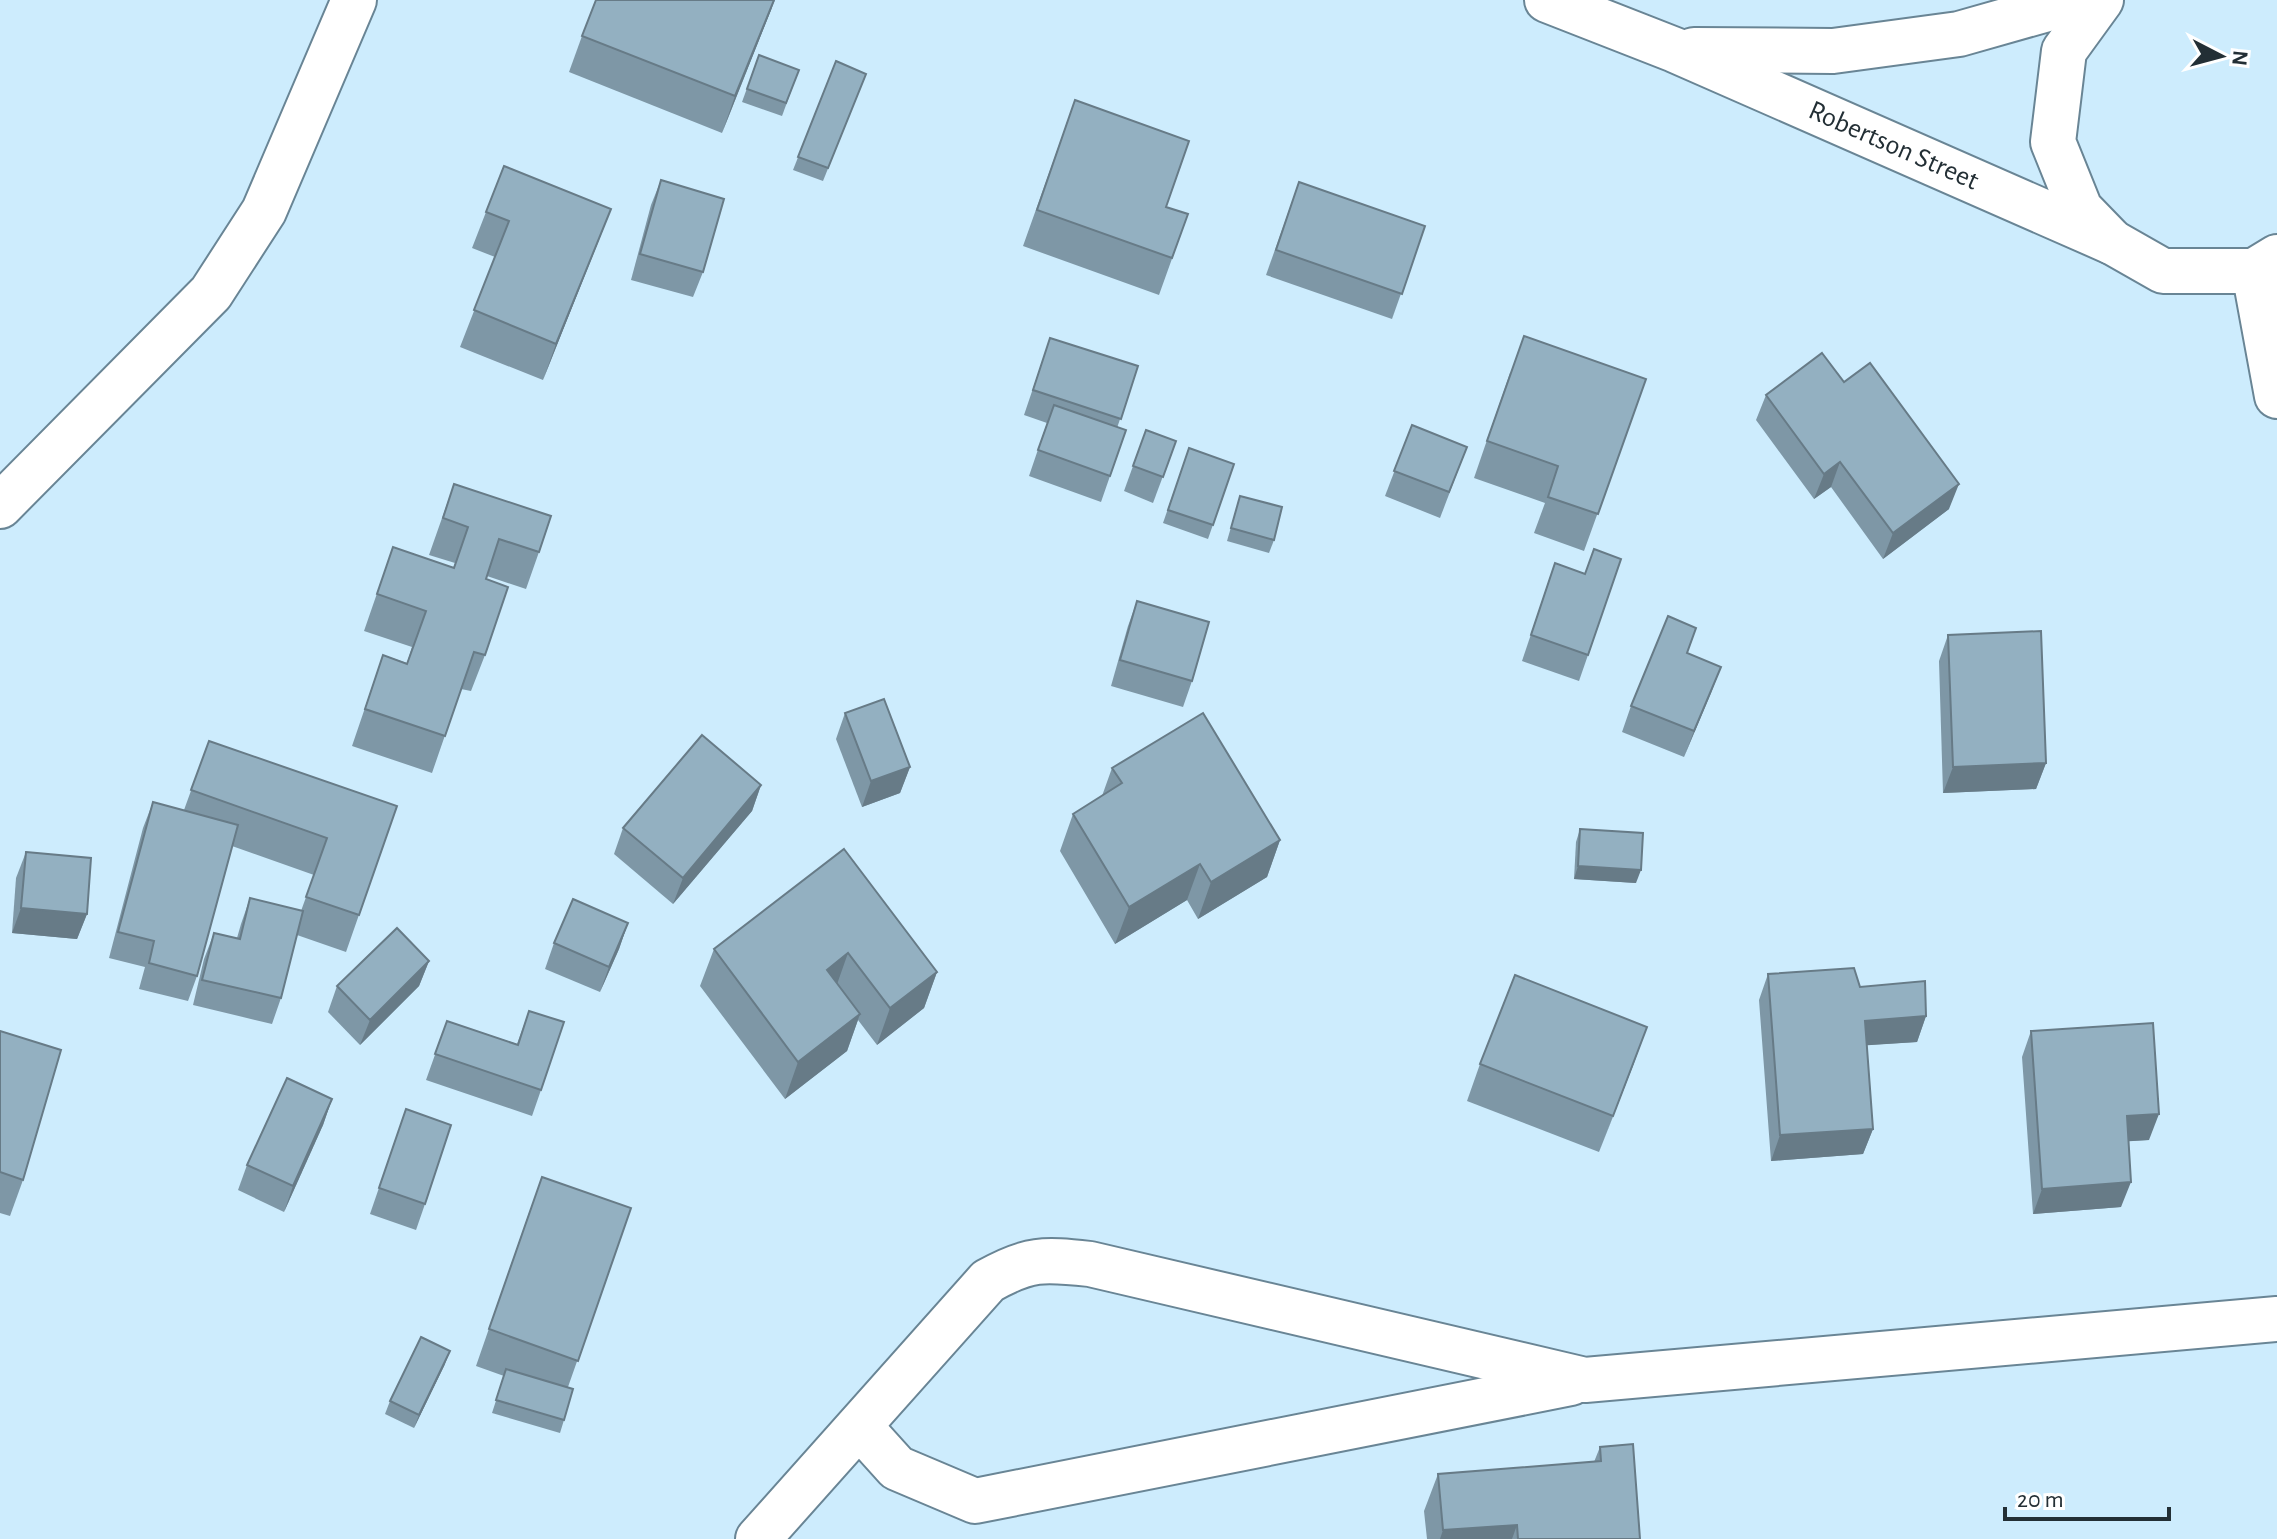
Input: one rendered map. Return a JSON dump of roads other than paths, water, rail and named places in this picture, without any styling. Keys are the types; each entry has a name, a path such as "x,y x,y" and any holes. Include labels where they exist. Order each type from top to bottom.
{"street":[{"path":"0,506 211,293 264,211 354,0"},
{"name":"Robertson Street","path":"1547,0 1675,50 2112,242"},
{"name":"Robertson Street","path":"1675,50 1833,51 1959,34 2079,0"},
{"path":"2101,0 2064,51 2053,142 2080,209 2112,242 2163,271 2266,264 2277,396"},
{"path":"758,1539 988,1281 1022,1263 1057,1260 1090,1264 1356,1323 1585,1380"},
{"path":"860,1427 897,1468 975,1501 1585,1380 2277,1319"}]}
